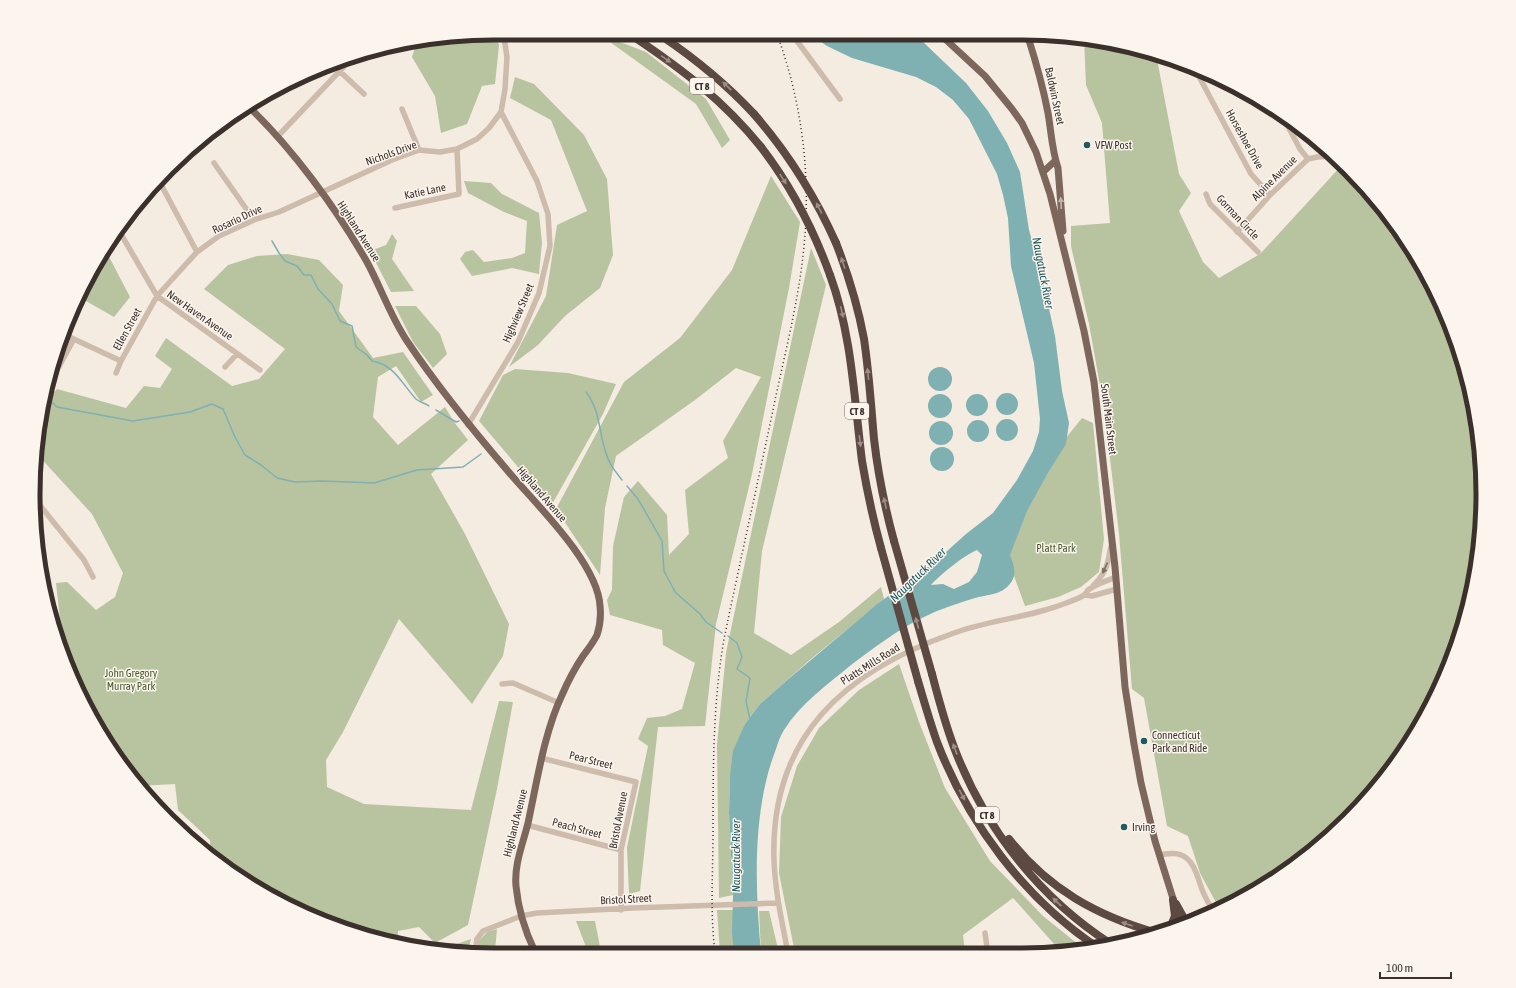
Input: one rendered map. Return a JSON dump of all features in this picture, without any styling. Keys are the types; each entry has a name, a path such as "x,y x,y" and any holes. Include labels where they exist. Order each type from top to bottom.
{"highway":[{"name":"CT 8","path":"638,40 682,70 708,91 731,113 761,147 799,204 820,247 842,312 848,344 865,478 872,512 931,726 959,790 976,820 996,849 1029,888 1054,913 1090,942"},
{"name":"CT 8","path":"667,40 719,78 754,114 775,140 804,182 821,211 836,243 847,274 861,324 865,347 879,476 886,509 950,737 962,768 977,799 995,828 1025,869 1065,910 1105,940"},
{"path":"962,768 1006,835 1022,855 1038,871 1066,894 1087,906 1120,921 1148,930"},
{"path":"1174,900 1184,918"},
{"path":"1172,922 1175,916 1174,900"}],"main road":[{"name":"South Main Street","path":"946,40 976,66 1009,104 1022,123 1032,143 1043,172 1062,241 1084,331 1094,382 1116,577 1130,721 1141,783 1155,841 1180,919"},
{"name":"Baldwin Street","path":"1029,40 1046,103 1055,161 1059,169 1063,234 1062,241"},
{"name":"Highland Avenue","path":"252,110 278,136 347,230 366,262 406,340 468,425 568,541 588,570 599,594 600,619 597,635 561,696 542,758 527,825 516,864 516,886 521,916 533,948"},
{"path":"1043,172 1055,161"}],"street":[{"name":"Nichols Drive","path":"321,193 392,160 419,150 440,152 457,149 477,140 489,128 501,112 505,89 507,57 504,40"},
{"path":"796,40 840,99"},
{"path":"278,136 345,65"},
{"path":"337,69 364,94"},
{"name":"Horseshoe Drive","path":"1199,76 1252,174 1270,194"},
{"path":"402,109 419,150"},
{"name":"Highview Street","path":"468,425 518,342 539,293 550,246 548,214 537,182 501,112"},
{"path":"1288,127 1300,149 1308,159"},
{"name":"Katie Lane","path":"395,208 459,194 457,149"},
{"name":"Alpine Avenue","path":"1237,232 1270,194 1308,159 1325,157"},
{"path":"214,163 254,220"},
{"path":"162,186 197,252"},
{"name":"Rosario Drive","path":"156,296 197,252 219,236 321,193"},
{"name":"Gorman Circle","path":"1206,194 1210,204 1258,252"},
{"name":"New Haven Avenue","path":"122,235 156,296 260,370"},
{"name":"Ellen Street","path":"116,373 120,361 156,296"},
{"path":"68,337 120,361"},
{"path":"56,371 74,340"},
{"name":"New Haven Avenue","path":"225,367 237,354"},
{"path":"40,506 84,560 93,577"},
{"name":"Platts Mills Road","path":"787,948 778,904 774,872 775,821 780,792 789,767 804,738 818,718 834,700 853,684 879,667 905,653 968,628 1045,610 1084,595 1105,570 1112,544"},
{"name":"Platts Mills Road","path":"1090,589 1116,577"},
{"name":"Platts Mills Road","path":"1084,595 1092,596 1117,589"},
{"path":"502,684 513,683 559,703"},
{"name":"Pear Street","path":"542,758 636,782"},
{"name":"Bristol Avenue","path":"621,910 621,850 636,782"},
{"name":"Peach Street","path":"527,825 621,850"},
{"path":"1159,855 1177,853 1186,857 1194,869 1211,906"},
{"name":"Bristol Street","path":"476,947 479,935 489,928 521,916 537,913 778,904"},
{"path":"985,933 987,948"}],"green space":[{"path":"497,40 499,45 495,84 482,86 467,124 441,133 435,96 412,57 415,47 435,44"},
{"path":"607,40 615,40 646,52 706,99 730,140 722,148 696,104"},
{"path":"1084,45 1140,55 1157,61 1179,174 1191,193 1179,211 1203,262 1219,278 1260,254 1338,169 1382,218 1415,267 1429,293 1452,348 1461,376 1472,435 1475,464 1475,524 1467,583 1461,612 1452,640 1429,695 1415,721 1382,770 1343,815 1298,854 1274,871 1249,887 1217,904 1200,873 1188,836 1167,826 1144,698 1132,689 1119,534 1104,408 1089,324 1071,246 1071,226 1110,223 1102,123 1086,85"},
{"path":"515,77 534,84 584,135 607,179 613,255 600,288 565,316 538,345 509,367 546,296 557,225 587,211 551,120 510,98"},
{"path":"771,176 800,222 789,288 752,474 716,624 705,726 658,727 640,891 629,894 627,847 648,746 638,739 647,718 665,716 682,709 695,663 663,645 662,630 610,615 607,600 612,590 613,546 624,497 638,481 667,515 669,555 689,534 685,490 728,458 723,441 761,377 736,368 695,400 616,456 605,508 600,575 556,509 624,382 680,338 732,270"},
{"path":"464,181 491,183 502,194 539,213 542,243 539,274 512,268 472,276 460,259 465,252 473,250 484,262 512,258 525,253 527,221 504,212 468,193"},
{"path":"392,234 397,241 392,259 414,291 391,292 370,251 386,245"},
{"path":"811,248 826,285 762,551 754,633 791,655 839,622 881,587 884,599 811,659 760,704 745,724 730,776 729,813 733,895 719,898 717,745 726,653"},
{"name":"John Gregory Murray Park","path":"287,254 319,260 343,285 339,311 373,358 403,352 433,395 421,402 396,366 378,377 373,417 398,445 445,407 468,440 431,474 465,534 509,624 503,656 472,704 399,619 343,732 326,760 327,787 364,804 471,810 499,701 513,702 497,789 468,925 435,943 419,927 398,931 398,938 376,933 320,913 267,887 210,848 210,840 178,810 175,784 147,786 117,746 87,695 75,668 59,623 60,619 56,583 67,582 96,610 115,597 123,573 92,514 42,459 51,396 57,389 126,408 144,386 160,388 172,369 155,356 166,338 232,386 259,379 285,349 204,289 228,265 257,256"},
{"path":"108,255 130,297 114,317 84,300"},
{"path":"395,306 416,306 440,334 447,354 433,368 413,342"},
{"path":"515,369 568,373 616,384 603,414 551,506 479,421 503,375"},
{"name":"Platt Park","path":"1082,418 1093,423 1104,539 1099,572 1081,587 1058,597 1025,606 1007,557 1013,529 1057,449"},
{"path":"899,664 919,722 945,788 990,861 1043,916 1078,944 1057,946 1055,945 1013,898 963,935 964,948 794,948 779,873 781,817 797,766 819,728 859,690"},
{"path":"717,910 733,910 734,948 720,948"},
{"path":"759,911 769,911 778,948 761,948"},
{"path":"576,921 595,921 600,948 586,948"},
{"path":"497,929 495,948 479,948 479,941 487,932"},
{"path":"471,939 469,947 452,946"}],"water":[{"name":"Naugatuck River","path":"818,40 921,40 966,83 988,111 1007,143 1020,172 1029,230 1043,281 1055,336 1062,391 1069,423 1066,444 1027,511 1010,555 1014,568 1014,576 1010,584 999,592 936,611 896,633 851,665 815,695 798,711 784,730 768,773 759,823 757,850 757,902 761,948 734,948 732,932 733,895 729,813 730,776 733,751 745,724 760,704 785,682 876,605 936,561 966,534 993,513 1017,480 1033,451 1039,432 1040,419 1034,363 1011,266 1008,218 997,174 969,119 953,100 936,87 916,77 852,58 827,46","holes":["977,550 982,555 977,572 969,582 954,589 943,584 931,585 965,556"]},
{"path":"940,367 949,370 952,379 949,388 940,391 931,388 928,379 931,370"},
{"path":"1007,393 1015,396 1018,404 1015,412 1007,415 999,412 996,404 999,396"},
{"path":"940,394 949,397 952,406 949,415 940,418 931,415 928,406 931,397"},
{"path":"977,394 985,397 988,405 985,413 977,416 969,413 966,405 969,397"},
{"path":"1007,419 1015,422 1018,430 1015,438 1007,441 999,438 996,430 999,422"},
{"path":"978,420 986,423 989,431 986,439 978,442 970,439 967,431 970,423"},
{"path":"941,421 950,424 953,433 950,442 941,445 932,442 929,433 932,424"},
{"path":"942,447 951,450 954,459 951,468 942,471 933,468 930,459 933,450"}],"waterway":[{"path":"272,241 285,261 297,266 304,275 311,275 318,289 332,304 340,321 352,326 356,347 367,355 372,361 386,366 397,376 416,399 429,406"},
{"path":"586,392 591,399 597,414 607,457 612,467 622,480"},
{"path":"50,401 57,407 133,421 190,412 212,404 223,409 235,437 245,455 261,465 277,478 295,482 322,481 374,483 417,470 463,467 481,454"},
{"path":"436,410 456,422 459,421"},
{"path":"627,486 638,499 662,541 664,571 675,592 700,614 706,622 722,633"},
{"path":"728,636 737,643 742,657 737,669 750,678 746,701 750,720"}],"railway":[{"path":"714,948 712,908 714,760 720,663 795,308 802,267 806,220 803,140 793,88 779,40"}],"place":[{"name":"VFW Post","path":"1087,145"},
{"name":"Connecticut Park and Ride","path":"1144,741"},
{"name":"Irving","path":"1124,827"}]}
